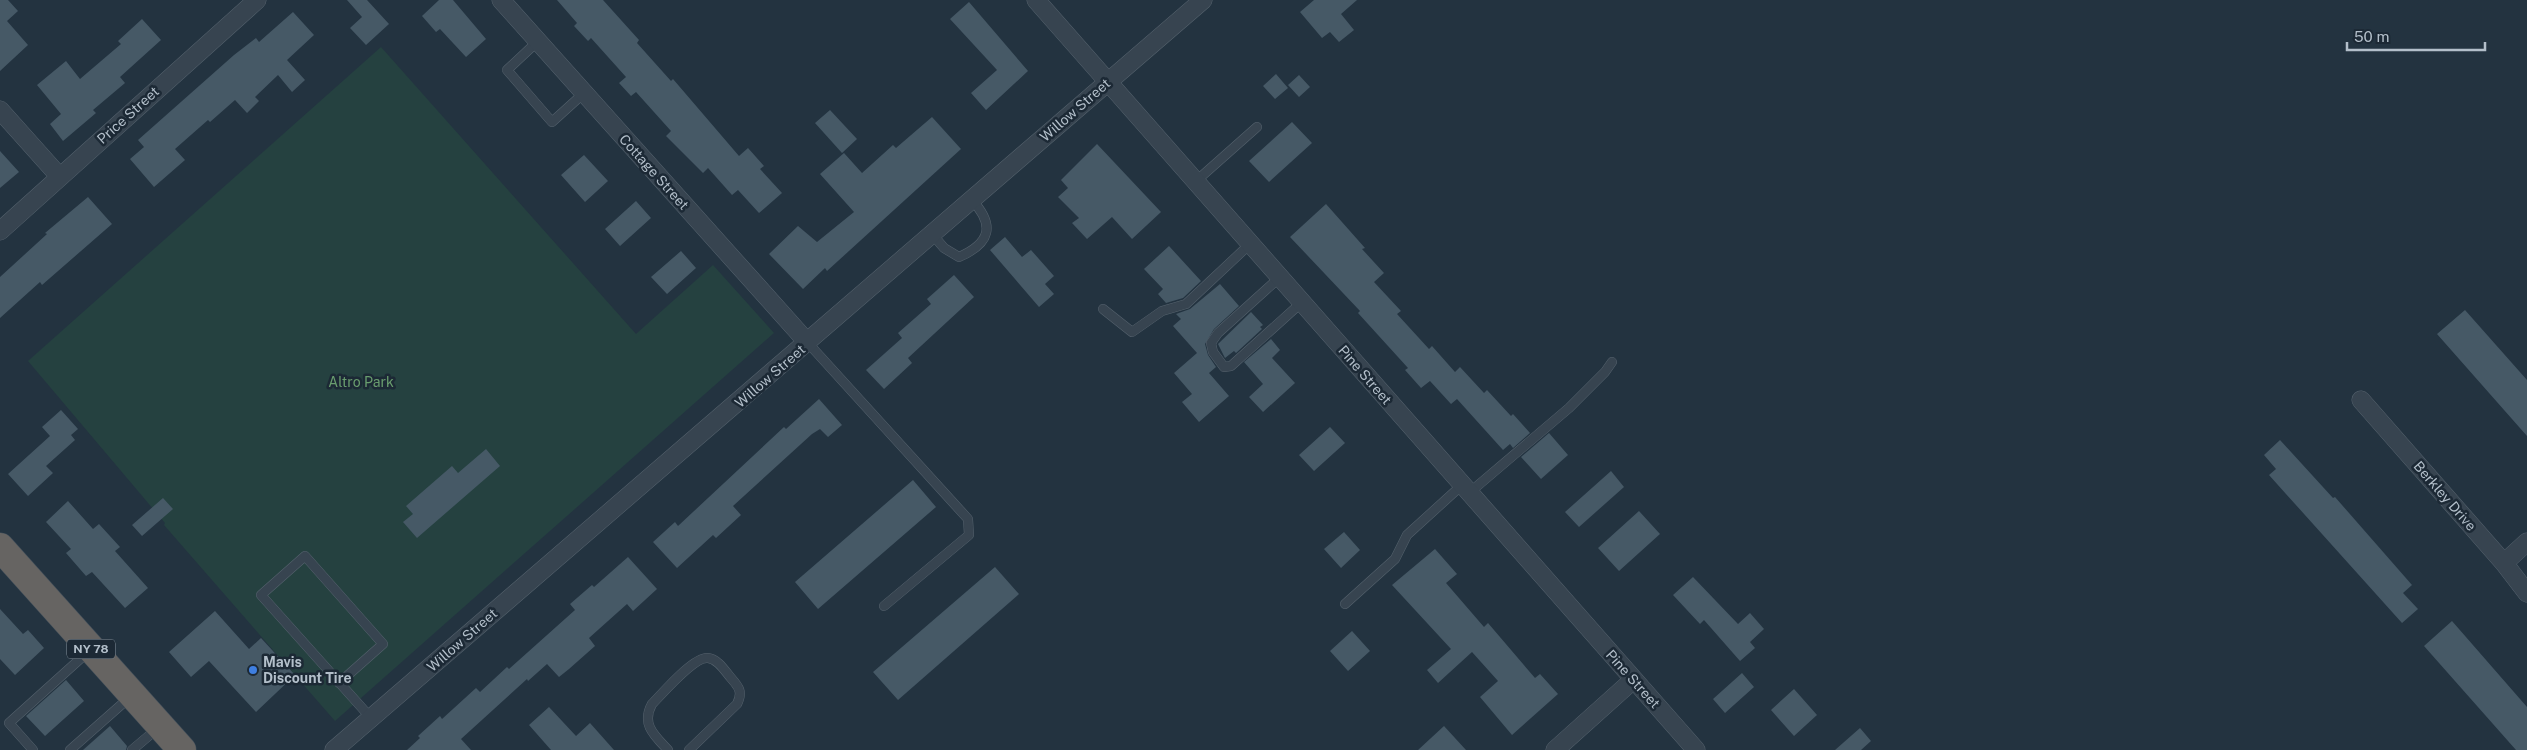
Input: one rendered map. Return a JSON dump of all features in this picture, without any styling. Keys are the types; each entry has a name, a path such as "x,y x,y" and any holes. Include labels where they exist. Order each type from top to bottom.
{"highway":[{"name":"NY 78","path":"0,547 182,750"}],"street":[{"name":"Price Street","path":"0,231 257,0"},
{"name":"Cottage Street","path":"501,0 808,343"},
{"name":"Pine Street","path":"1036,0 1696,750"},
{"name":"Willow Street","path":"334,750 1204,0"},
{"path":"0,110 60,176"},
{"name":"Berkley Drive","path":"2360,400 2504,563 2527,593"},
{"path":"2504,563 2527,542"},
{"path":"1554,750 1633,680"}],"lane":[{"path":"538,41 507,70 552,122 584,93"},
{"path":"1195,182 1257,127"},
{"path":"933,235 944,248 959,257 968,253 986,237 989,229 984,213 972,200"},
{"path":"1103,310 1132,332 1162,311 1186,304 1250,244"},
{"path":"1280,278 1218,333 1211,343 1213,352 1224,367 1231,366 1301,302"},
{"path":"808,343 968,519 968,535 884,606"},
{"path":"1345,604 1395,559 1407,535 1569,408 1606,372 1612,362"},
{"path":"339,683 383,644 306,556 261,595 339,683 371,718"},
{"path":"33,750 9,723 91,649"},
{"path":"668,750 651,732 647,723 647,713 652,704 696,661 707,658 717,662 739,688 741,695 737,704 689,750"},
{"path":"70,750 132,695"},
{"path":"132,750 160,726"}],"green space":[{"name":"Altro Park","path":"381,47 636,334 713,265 774,333 335,721 164,525 165,523 28,361"}],"building":[{"path":"0,0 8,0 18,11 7,21 28,45 0,71"},
{"path":"347,0 367,0 389,24 366,45 350,28 362,17"},
{"path":"439,0 453,0 486,39 466,57 440,29 436,32 422,16"},
{"path":"557,0 603,0 639,40 637,43 671,81 673,79 739,156 748,148 764,166 760,169 782,193 759,213 738,190 732,195 708,168 703,173 666,136 671,131 636,92 631,96 619,83 626,77 591,38 588,41 574,26 577,23"},
{"path":"1314,0 1357,0 1341,14 1354,30 1339,42 1330,32 1322,38 1300,12"},
{"path":"969,2 1028,71 986,110 971,93 997,70 950,19"},
{"path":"293,12 314,35 287,60 305,80 292,92 278,75 255,97 259,101 247,113 235,100 210,122 208,120 175,149 185,160 154,187 130,159 144,147 138,140 234,55 256,38 259,42"},
{"path":"142,19 161,40 120,77 125,83 93,110 96,113 63,141 50,124 61,114 37,85 66,61 80,79 121,44 118,41"},
{"path":"1276,74 1288,88 1275,99 1263,86"},
{"path":"1299,75 1310,87 1299,97 1288,85"},
{"path":"830,110 857,139 842,153 815,123"},
{"path":"932,117 961,149 827,271 825,268 803,289 769,254 798,226 817,242 854,212 820,174 844,153 862,173 893,145 896,148"},
{"path":"1292,122 1312,143 1269,182 1249,161"},
{"path":"1097,144 1161,212 1132,239 1112,217 1087,239 1072,223 1079,218 1058,197 1068,188 1061,180"},
{"path":"0,151 19,172 0,188"},
{"path":"584,155 608,181 585,202 561,175"},
{"path":"88,197 112,224 42,285 40,282 0,318 0,277 47,234 45,233"},
{"path":"636,201 651,218 620,246 605,229"},
{"path":"1326,204 1365,248 1362,249 1384,273 1374,282 1401,311 1397,314 1429,349 1432,346 1455,372 1460,367 1484,393 1487,390 1530,433 1513,448 1510,444 1503,450 1457,399 1451,404 1430,381 1421,388 1405,370 1408,368 1358,313 1360,311 1290,237"},
{"path":"1005,237 1022,257 1031,250 1054,276 1045,284 1054,294 1039,307 990,250"},
{"path":"1169,246 1201,281 1183,298 1166,303 1158,294 1163,289 1144,269"},
{"path":"681,251 696,268 667,294 651,277"},
{"path":"954,275 974,297 908,358 912,363 884,389 866,370 902,338 898,333 931,304 927,299"},
{"path":"1220,284 1239,306 1214,329 1205,344 1208,355 1216,367 1209,373 1229,396 1199,422 1182,402 1192,394 1174,373 1197,353 1173,326 1181,319 1176,314 1190,309"},
{"path":"2465,310 2527,380 2527,436 2437,334"},
{"path":"1251,312 1263,325 1260,327 1262,329 1236,353 1234,351 1225,358 1218,344"},
{"path":"1271,339 1280,350 1272,358 1295,383 1263,412 1249,397 1263,384 1244,362"},
{"path":"819,399 842,425 828,437 820,429 812,434 733,506 741,515 716,538 713,535 677,568 653,542 675,522 678,526 784,427 786,429"},
{"path":"61,410 78,429 71,435 75,440 46,466 53,473 28,496 8,474 50,436 42,427"},
{"path":"1330,427 1345,443 1314,471 1299,455"},
{"path":"1549,433 1568,455 1541,479 1521,457"},
{"path":"2280,440 2333,498 2335,497 2412,585 2403,593 2418,609 2402,623 2269,475 2276,469 2264,455"},
{"path":"486,449 500,466 417,538 403,522 413,514 406,506 452,466 458,473"},
{"path":"1611,471 1624,487 1579,527 1565,512"},
{"path":"913,480 936,507 818,609 795,582"},
{"path":"163,498 173,509 142,536 132,525"},
{"path":"68,501 93,529 99,524 120,547 115,551 148,588 125,608 92,572 86,576 66,553 71,549 46,522"},
{"path":"1639,511 1660,534 1619,571 1598,548"},
{"path":"1344,532 1360,550 1341,568 1324,549"},
{"path":"1435,549 1457,574 1446,583 1484,627 1488,623 1535,678 1540,674 1558,694 1512,735 1480,697 1498,681 1472,652 1438,683 1427,670 1451,649 1392,585"},
{"path":"628,557 657,589 633,611 627,604 589,638 595,646 569,669 559,677 547,664 528,681 527,679 461,739 471,750 407,750 420,738 418,736 440,716 442,719 476,688 480,692 507,667 509,669 575,610 570,604 592,585 594,587"},
{"path":"995,567 1019,594 898,700 873,672"},
{"path":"1693,577 1738,624 1750,613 1764,629 1750,642 1755,648 1740,661 1704,620 1700,624 1673,595"},
{"path":"0,609 23,634 28,630 44,648 15,675 0,659"},
{"path":"215,611 249,649 261,638 295,675 256,712 209,661 191,677 169,652"},
{"path":"2452,621 2527,707 2527,750 2516,750 2424,646"},
{"path":"1352,631 1370,651 1348,671 1330,651"},
{"path":"1742,673 1754,687 1725,713 1713,699"},
{"path":"66,680 84,701 45,736 26,716"},
{"path":"1794,689 1817,715 1794,736 1771,710"},
{"path":"549,707 576,736 590,723 614,750 551,750 529,725"},
{"path":"110,726 127,746 126,750 83,750"},
{"path":"1444,726 1466,750 1418,750"},
{"path":"1860,728 1871,741 1861,750 1835,750"}],"place":[{"name":"Mavis Discount Tire","path":"253,670"}]}
